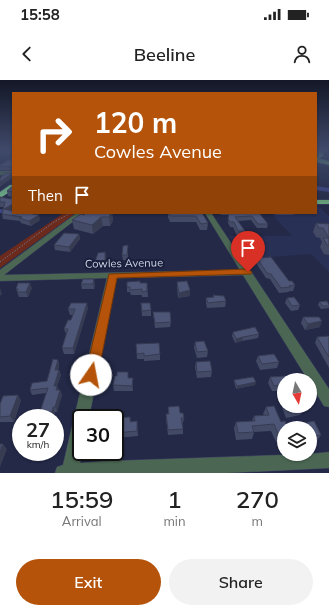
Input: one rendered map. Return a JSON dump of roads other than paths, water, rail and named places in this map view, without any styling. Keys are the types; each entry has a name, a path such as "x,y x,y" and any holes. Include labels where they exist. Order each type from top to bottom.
{"highway":[{"path":"0,197 12,189"}],"main road":[{"path":"0,197 10,200"},
{"path":"317,202 329,202"}],"street":[{"path":"0,173 12,173"},
{"path":"0,274 80,214"},
{"path":"209,214 248,272 329,401"},
{"name":"Cowles Avenue","path":"0,278 248,272"},
{"path":"84,409 112,276"},
{"path":"72,454 67,472 184,470 329,460"}],"waterway":[{"path":"317,188 329,190"},
{"path":"0,211 12,212"}]}
